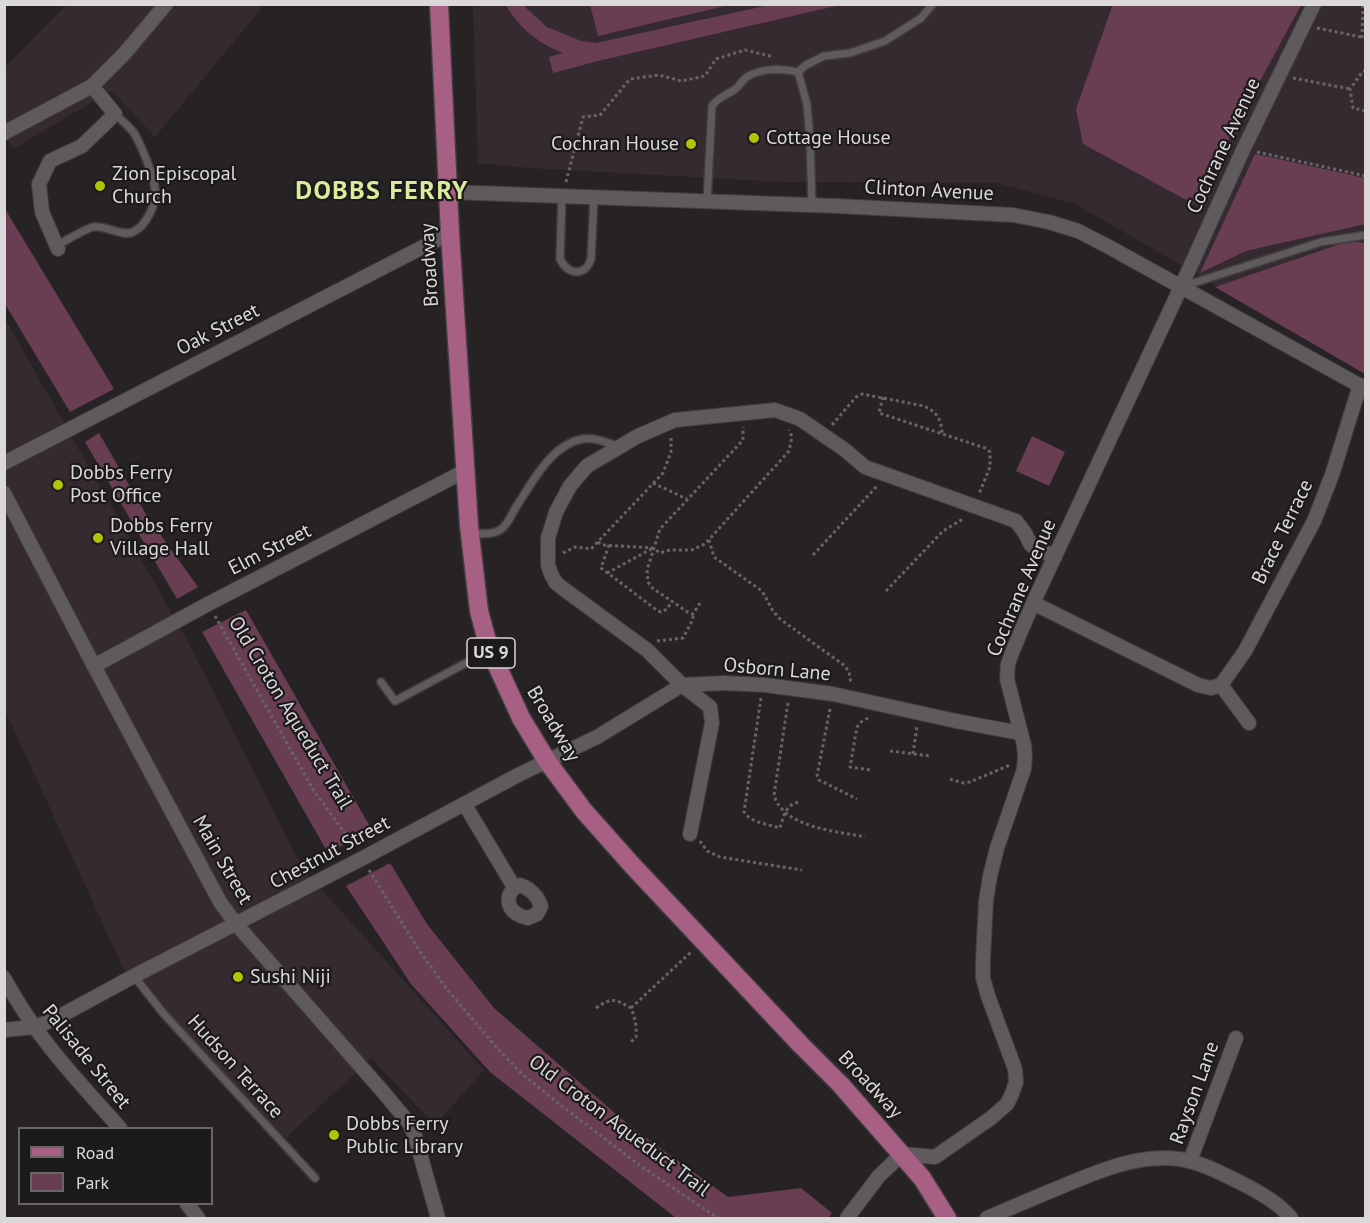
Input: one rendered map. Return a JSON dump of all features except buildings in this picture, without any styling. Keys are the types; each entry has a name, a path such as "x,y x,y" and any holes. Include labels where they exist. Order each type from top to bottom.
{"main road":[{"name":"Broadway","path":"440,4 450,233 465,471 479,611 492,654 520,718 547,761 584,811 801,1045 842,1085 922,1178 947,1218"}],"street":[{"path":"4,134 92,86 125,53 166,4"},
{"name":"Cochrane Avenue","path":"903,1154 935,1157 991,1118 1007,1104 1012,1094 1016,1082 1015,1070 983,978 986,901 990,876 1024,769 1025,758 1024,745 1007,679 1008,664 1243,150 1314,4"},
{"path":"57,248 42,212 39,184 50,161 82,146 115,114 92,86"},
{"name":"Clinton Avenue","path":"449,192 812,205 1013,215 1049,222 1078,231 1109,247 1363,387"},
{"name":"Oak Street","path":"4,463 450,233"},
{"name":"Brace Terrace","path":"1221,685 1245,651 1314,521 1363,387"},
{"path":"690,834 712,723 710,707 682,685 647,650 556,583 551,574 548,560 548,538 555,512 570,486 587,466 638,436 675,420 775,410 800,419 865,467 1016,520 1031,545 1055,557"},
{"name":"Elm Street","path":"94,666 208,604 465,471"},
{"name":"Main Street","path":"4,493 220,902 236,924 409,1123 438,1218"},
{"path":"1034,603 1198,686 1211,688 1221,685 1250,723"},
{"name":"Osborn Lane","path":"547,761 597,737 682,685 724,683 765,685 833,694 1020,733"},
{"name":"Chestnut Street","path":"4,1030 34,1027 53,1020 547,761"},
{"path":"465,805 514,888"},
{"name":"Palisade Street","path":"4,978 34,1027 56,1057 119,1127"},
{"name":"Rayson Lane","path":"1190,1161 1236,1038"},
{"path":"847,1218 879,1176 903,1154"},
{"path":"987,1218 1085,1176 1126,1163 1153,1159 1190,1161 1210,1168 1264,1196 1288,1217"},
{"path":"188,1205 198,1218"}],"lane":[{"path":"707,201 711,106 716,100 737,88 746,78 760,71 798,72 824,56 850,53 885,40 921,18 933,4"},
{"path":"798,72 807,104 812,205"},
{"path":"57,248 91,228 103,227 131,233 142,226 152,207 156,190 147,163 133,132 115,114"},
{"path":"562,196 560,259 563,266 570,271 577,272 584,270 591,259 594,197"},
{"path":"1181,287 1321,242 1365,235"},
{"path":"470,532 484,534 500,531 540,470 560,449 584,439 596,439 619,447"},
{"path":"381,682 395,701 464,664 492,654"},
{"name":"Hudson Terrace","path":"134,976 163,1013 315,1178"}],"path":[{"path":"1304,25 1364,38 1363,4"},
{"path":"562,196 583,117 600,115 630,79 659,75 681,81 705,76 716,59 745,50 781,59 798,72"},
{"path":"1365,71 1350,89 1353,108 1365,111"},
{"path":"1279,75 1350,89"},
{"path":"1243,150 1365,176"},
{"path":"823,435 856,397 862,394 924,406 932,410 941,422 942,434"},
{"path":"883,397 879,413 985,448 990,452 990,467 970,513 943,531 886,591"},
{"path":"693,614 689,614 651,587 647,570 660,529 743,440 742,420 745,413"},
{"path":"598,542 602,545 653,548 660,553 670,550 692,550 705,544 789,451 792,437 788,429 792,416"},
{"path":"548,560 575,548 591,549 663,473 671,452 668,423"},
{"path":"813,555 880,483 884,474"},
{"path":"653,483 688,500"},
{"path":"709,540 714,557 762,591 780,619 844,666 849,672 850,697"},
{"path":"609,545 601,568 658,611 667,609 672,601"},
{"path":"607,573 653,548"},
{"path":"647,650 655,641 683,638 700,603"},
{"name":"Old Croton Aqueduct Trail","path":"208,604 314,791 363,858 419,950 496,1048 522,1074 567,1110 642,1167 718,1218"},
{"path":"765,685 744,812 747,817 780,828 785,812 792,804 797,801 801,802"},
{"path":"790,688 774,795 780,808 804,824 866,837"},
{"path":"833,694 817,776 819,780 857,799"},
{"path":"871,770 850,767 857,727 873,715 876,703"},
{"path":"913,754 918,713"},
{"path":"890,751 930,756"},
{"path":"894,759 895,752"},
{"path":"950,779 963,783 970,782 1025,758"},
{"path":"690,834 698,838 708,851 720,856 802,870"},
{"path":"632,1008 703,940"},
{"path":"596,1008 614,999 632,1008 636,1037 630,1043"}],"shaded area":[{"path":"66,5 264,5 155,137 111,91 13,149 5,136 5,67"},
{"path":"473,5 1365,5 1365,363 1211,283 1076,204 996,183 782,182 529,168 478,163"},
{"path":"4,317 189,644 303,869 484,1070 435,1125 371,1058 286,1138 123,968 5,710"}],"green space":[{"path":"590,4 729,5 598,36"},
{"path":"1113,4 1301,5 1194,204 1083,144 1076,109"},
{"path":"506,5 524,5 547,27 581,41 596,43 769,5 840,5 553,73 549,57 563,53 530,34"},
{"path":"1255,154 1365,178 1365,224 1246,251 1200,273"},
{"path":"5,209 114,389 70,412 5,304"},
{"path":"1343,243 1365,243 1365,374 1215,287"},
{"path":"99,433 147,516 198,587 177,599 85,442"},
{"path":"1032,436 1065,452 1049,486 1016,471"},
{"path":"246,610 372,830 328,853 202,632"},
{"path":"390,863 427,924 494,1008 631,1127 728,1197 801,1188 832,1213 828,1218 676,1218 490,1072 411,984 346,886"}],"place":[{"name":"Cottage House","path":"754,138"},
{"name":"Cochran House","path":"691,144"},
{"name":"Zion Episcopal Church","path":"100,186"},
{"name":"Dobbs Ferry Post Office","path":"58,485"},
{"name":"Dobbs Ferry Village Hall","path":"98,538"},
{"name":"Sushi Niji","path":"238,977"},
{"name":"Dobbs Ferry Public Library","path":"334,1135"}],"district":[{"name":"DOBBS FERRY","path":"382,192"}]}
